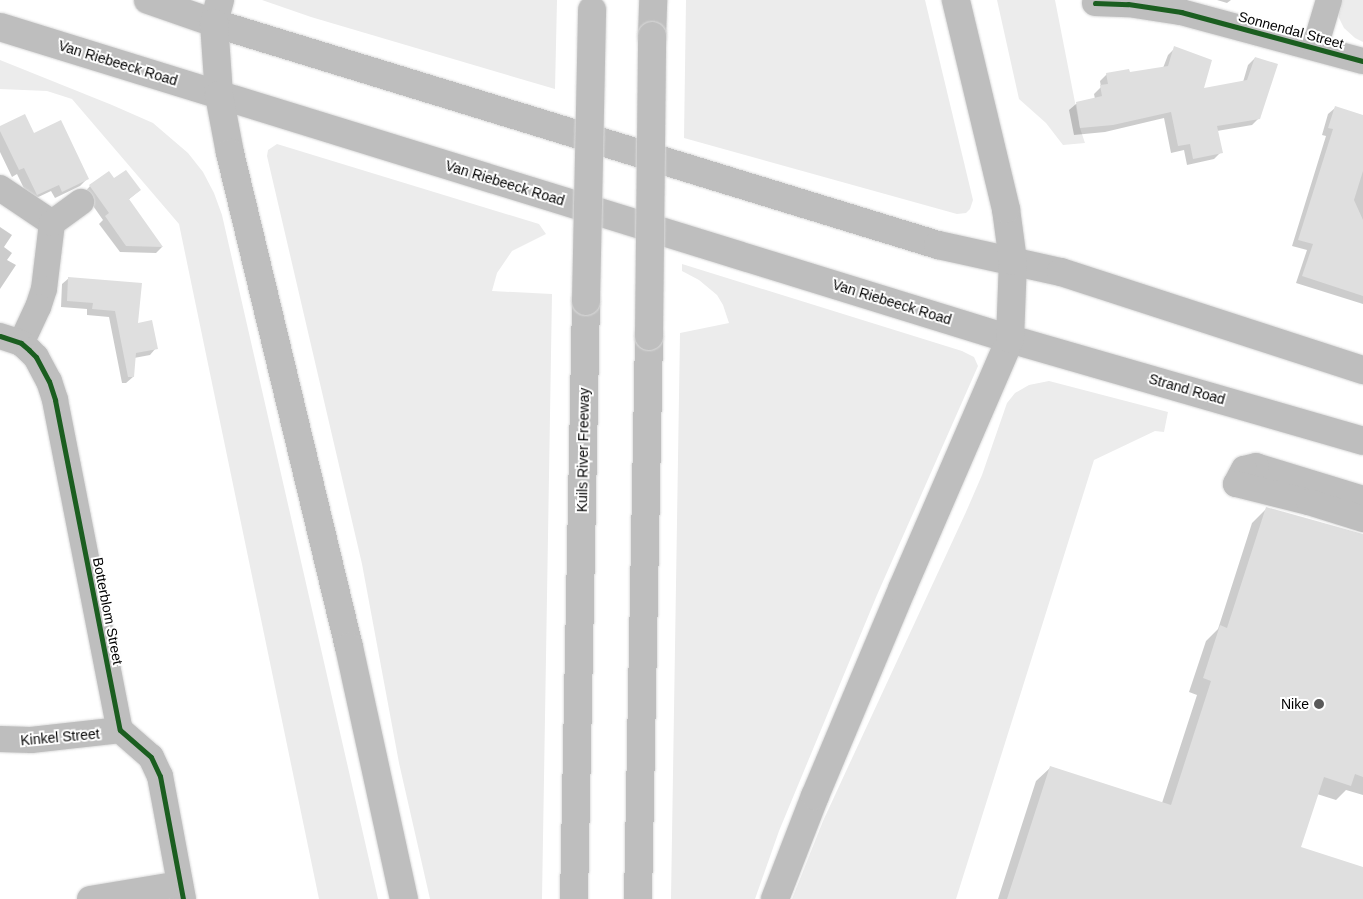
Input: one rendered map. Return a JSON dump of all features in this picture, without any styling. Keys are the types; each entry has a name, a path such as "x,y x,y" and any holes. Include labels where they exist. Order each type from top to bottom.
{"main road":[{"path":"148,0 217,11 938,245 1061,272 1363,370"},
{"path":"638,899 649,336 653,0"},
{"path":"775,899 876,652 1010,339 1013,261 1006,209 956,0"},
{"name":"Kuils River Freeway","path":"574,899 592,5"},
{"path":"217,11 219,96 230,153 349,647 404,899"},
{"name":"Van Riebeeck Road","path":"0,27 1010,339"},
{"name":"Strand Road","path":"1010,339 1363,440"}],"street":[{"path":"1315,47 1330,0"},
{"name":"Sonnendal Street","path":"1095,3 1128,4 1181,12 1363,61"},
{"path":"0,188 52,223"},
{"path":"10,340 38,307 44,289 52,223 81,202"},
{"name":"Botterblom Street","path":"10,340 36,357 49,381 55,400 120,730"},
{"path":"1363,499 1256,466 1244,469 1236,484 1309,502 1363,519"},
{"path":"90,899 181,891 160,776 151,756 120,730"},
{"name":"Kinkel Street","path":"0,740 31,740 120,730"}],"shaded area":[{"path":"262,0 557,0 555,89 311,17"},
{"path":"686,0 925,0 973,200 970,209 966,213 957,214 684,138"},
{"path":"997,0 1055,0 1080,128 1085,143 1063,145 1046,123 1019,99"},
{"path":"1340,0 1363,0 1363,42 1355,38 1344,28 1339,18 1338,7"},
{"path":"0,60 153,123 188,153 203,172 214,193 222,215 378,899 319,899 179,224 72,99 47,91 0,89"},
{"path":"277,144 539,224 546,234 512,251 497,273 492,291 552,294 542,899 430,899 399,763 362,564 267,156 268,150"},
{"path":"682,264 962,351 974,357 978,366 877,595 779,831 755,899 671,899 680,333 729,323 723,305 717,295 699,280 682,271"},
{"path":"1049,381 1168,412 1164,432 1155,431 1094,460 956,899 792,899 823,821 966,512 982,475 1007,403 1015,393 1029,385"}],"building":[{"path":"1174,46 1212,60 1204,88 1247,80 1255,57 1278,64 1260,119 1217,126 1223,153 1193,159 1190,144 1178,146 1171,112 1113,125 1080,128 1076,102 1102,96 1100,85 1108,84 1106,73 1129,69 1130,72 1168,66"},
{"path":"1335,106 1363,115 1363,171 1354,200 1363,220 1363,296 1302,276 1313,244 1298,240 1333,129 1328,128"},
{"path":"25,114 34,133 61,120 89,179 62,192 59,185 37,195 24,168 19,170 0,131 0,126"},
{"path":"126,170 141,190 129,199 163,247 126,246 105,216 109,213 89,185 109,171 114,178"},
{"path":"68,277 142,283 138,323 152,320 158,349 136,353 134,377 128,377 115,311 92,309 93,303 67,301"},
{"path":"1266,507 1363,534 1363,777 1355,774 1351,786 1324,777 1301,847 1363,867 1363,899 1007,899 1050,766 1171,805 1211,681 1203,678 1220,625 1227,628"}],"cycle path":[{"path":"1095,3 1128,4 1181,12 1363,61"},
{"path":"0,336 21,343 29,350 36,357 49,381 55,400 120,730 151,757 160,776 183,899"}],"place":[{"name":"Nike","path":"1319,704"}]}
